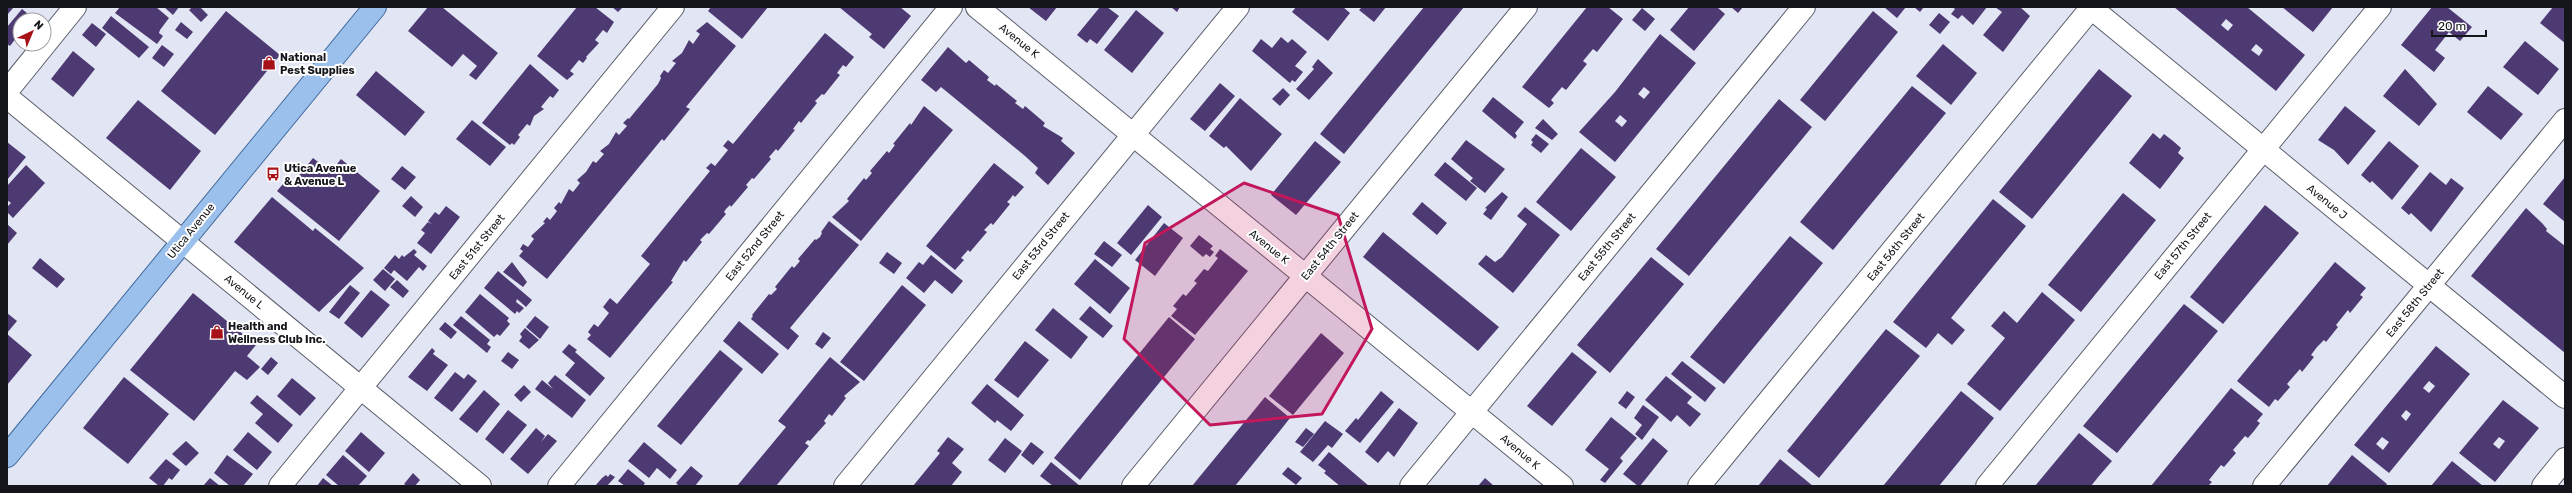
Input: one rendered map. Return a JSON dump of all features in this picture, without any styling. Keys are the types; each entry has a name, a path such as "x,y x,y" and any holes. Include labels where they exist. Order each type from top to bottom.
{"main road":[{"name":"Utica Avenue","path":"7,456 375,7"}],"street":[{"path":"7,91 75,7"},
{"name":"East 51st Street","path":"280,486 673,7"},
{"name":"East 52nd Street","path":"559,486 951,7"},
{"name":"Avenue K","path":"977,7 1562,486"},
{"name":"East 53rd Street","path":"845,486 1238,7"},
{"name":"East 54th Street","path":"1133,486 1526,7"},
{"name":"East 55th Street","path":"1411,486 1804,7"},
{"name":"Avenue J","path":"2091,7 2565,397"},
{"name":"East 56th Street","path":"1699,486 2091,7"},
{"name":"East 57th Street","path":"1987,486 2380,7"},
{"name":"Avenue L","path":"7,98 480,486"},
{"name":"East 58th Street","path":"2264,486 2565,120"},
{"path":"2543,486 2565,459"}],"highlighted area":[{"path":"1244,183 1338,215 1372,329 1322,414 1210,425 1124,339 1145,243"}],"building":[{"path":"7,7 14,7 7,15"},
{"path":"120,7 156,7 169,18 160,30 159,33 163,36 157,44 115,13"},
{"path":"164,7 179,7 173,15"},
{"path":"192,7 200,7 208,15 201,22 189,10"},
{"path":"428,7 442,7 498,53 476,80 469,75 477,66 463,54 452,67 408,31"},
{"path":"577,7 595,7 614,22 607,33 603,30 595,40 599,43 586,57 587,58 583,63 579,60 570,71 574,74 567,80 537,56"},
{"path":"612,7 623,7 618,12"},
{"path":"711,7 768,7 742,39 708,11"},
{"path":"839,7 900,7 911,16 884,49 869,37 872,34"},
{"path":"1028,7 1057,7 1046,21"},
{"path":"1100,7 1107,7 1119,16 1097,44 1090,39 1087,43 1077,35"},
{"path":"1171,7 1180,7 1177,12"},
{"path":"1296,7 1343,7 1350,13 1328,41 1292,12"},
{"path":"1362,7 1386,7 1374,22 1359,10"},
{"path":"1424,7 1464,7 1344,154 1320,134"},
{"path":"1587,7 1608,7 1623,19 1597,52 1593,49 1583,61 1587,64 1566,90 1562,87 1551,100 1554,103 1549,108 1522,87"},
{"path":"1689,7 1717,7 1725,14 1694,51 1670,30"},
{"path":"1731,7 1743,7 1738,13"},
{"path":"1884,7 1906,7 1897,18"},
{"path":"1914,7 1924,7 1920,12"},
{"path":"1952,7 1987,7 1973,25 1962,15 1958,19 1951,14 1955,9"},
{"path":"1995,7 2020,7 2030,16 2003,52 1983,35 2002,12"},
{"path":"2174,7 2247,7 2305,55 2276,91","holes":["2226,19 2233,25 2228,31 2221,25","2256,44 2263,50 2259,56 2251,50"]},
{"path":"2282,7 2333,7 2313,32"},
{"path":"2432,7 2447,7 2472,27 2460,41 2449,32 2435,50 2445,58 2434,72 2401,45"},
{"path":"2553,7 2565,7 2565,43 2540,23"},
{"path":"1642,8 1655,19 1645,31 1632,20"},
{"path":"1136,10 1164,33 1132,73 1104,50"},
{"path":"226,11 280,55 215,135 161,91"},
{"path":"1873,11 1898,32 1825,121 1800,100"},
{"path":"1939,13 1950,22 1940,34 1929,25"},
{"path":"111,16 149,47 139,58 102,28"},
{"path":"12,21 12,43 10,46 7,44 7,27"},
{"path":"181,22 193,32 187,39 175,30"},
{"path":"707,22 736,46 686,107 690,109 664,141 662,139 547,279 519,256 523,251 520,249 523,244 528,247 534,239 531,236 545,223 543,222 547,217 550,220 557,211 554,208 559,202 561,204 569,189 573,192 580,183 577,180 586,172 593,161 596,163 604,154 600,151 609,144 616,132 619,135 627,126 623,123 628,118 629,119 658,84 661,78 660,76 664,70 668,73 676,63 672,61 682,53 689,40 693,44 700,34 696,31"},
{"path":"92,23 106,34 96,47 82,35"},
{"path":"825,33 854,57 846,67 843,65 837,73 840,75 824,95 822,94 815,101 817,103 801,123 799,121 793,129 795,130 778,151 776,149 769,157 771,159 754,179 752,178 746,185 748,187 731,207 730,205 726,209 724,212 726,214 709,234 707,233 700,240 702,242 686,262 684,260 671,281 673,282 610,358 587,339 591,335 588,332 594,324 598,327 609,313 603,307 610,298 617,304 650,264 641,256 710,171 706,168 711,163 715,166 728,150 723,146 728,140 733,144"},
{"path":"1660,34 1696,63 1615,162 1579,132 1615,92","holes":["1644,87 1650,92 1644,99 1638,94","1620,115 1627,121 1622,127 1615,121"]},
{"path":"1281,37 1288,43 1292,39 1307,52 1295,66 1303,72 1295,82 1292,80 1290,83 1252,51 1261,39 1272,48"},
{"path":"2525,41 2559,69 2538,95 2503,67"},
{"path":"1943,44 1977,73 1951,105 1916,76"},
{"path":"162,45 174,54 164,67 152,58"},
{"path":"948,47 966,63 969,60 989,77 987,80 995,86 996,84 1017,101 1015,103 1023,109 1025,106 1045,123 1043,126 1063,138 1061,141 1075,153 1048,185 1035,173 1038,168 1025,156 941,87 936,92 921,80"},
{"path":"73,51 95,69 73,97 51,79"},
{"path":"1318,59 1333,73 1309,100 1296,89 1314,69 1312,67"},
{"path":"530,64 559,90 553,98 550,96 541,107 544,109 534,116 530,126 527,124 518,135 520,137 514,145 512,143 510,145 482,123"},
{"path":"2099,69 2132,96 2032,219 1999,192"},
{"path":"2405,69 2437,104 2419,126 2383,96"},
{"path":"376,71 425,112 405,136 356,95"},
{"path":"1220,83 1235,96 1205,131 1190,119"},
{"path":"1912,86 1946,113 1833,250 1800,222"},
{"path":"2488,86 2523,114 2501,140 2467,112"},
{"path":"1283,88 1290,95 1280,106 1272,99"},
{"path":"1493,97 1524,122 1515,133 1517,136 1515,139 1482,111"},
{"path":"1240,98 1282,134 1251,171 1226,146 1224,148 1209,136"},
{"path":"1779,99 1812,127 1689,276 1656,249"},
{"path":"138,100 201,151 170,190 106,138"},
{"path":"924,106 953,130 861,241 832,217 849,201 847,199 864,178 866,180 872,173 870,171 887,151 889,153 895,145 893,144 910,123 911,125"},
{"path":"2345,106 2376,131 2348,165 2334,150 2318,140"},
{"path":"1543,119 1558,134 1552,140 1535,128"},
{"path":"472,120 506,147 490,166 456,139"},
{"path":"2153,133 2160,139 2164,134 2173,141 2181,148 2178,153 2184,158 2160,189 2129,163"},
{"path":"1536,134 1549,144 1541,153 1531,145 1533,142 1531,140"},
{"path":"1466,140 1505,169 1485,193 1470,181 1473,178 1451,159"},
{"path":"1315,141 1341,162 1296,215 1271,195"},
{"path":"2389,141 2419,166 2392,200 2372,181 2370,183 2361,175"},
{"path":"7,142 26,157 7,180"},
{"path":"1581,148 1616,177 1571,231 1536,202"},
{"path":"313,158 331,172 341,159 380,191 339,241 277,191 288,178 293,183"},
{"path":"1445,162 1477,188 1466,201 1434,175"},
{"path":"994,163 1024,187 1015,197 1013,195 1007,202 1010,204 993,225 991,223 984,230 987,232 970,252 968,250 961,258 964,260 955,270 926,246"},
{"path":"26,165 45,183 13,218 7,212 7,207 11,203 7,200 7,186"},
{"path":"402,166 416,177 405,190 391,179"},
{"path":"2430,172 2446,185 2451,178 2464,188 2431,232 2411,213 2409,215 2401,208"},
{"path":"2565,177 2565,222 2543,204"},
{"path":"1502,192 1508,197 1491,220 1483,214 1487,209 1485,208"},
{"path":"2123,193 2156,220 2081,312 2048,285"},
{"path":"411,196 423,207 415,217 402,206"},
{"path":"272,197 313,231 315,228 364,268 319,312 234,242"},
{"path":"1993,199 2026,226 1951,318 1965,330 1952,345 1938,333 1926,348 1893,322"},
{"path":"1422,202 1447,223 1437,235 1412,214"},
{"path":"1148,205 1162,217 1131,255 1117,243"},
{"path":"2265,205 2299,233 2223,324 2190,297"},
{"path":"446,206 460,217 431,254 417,243 425,233 421,230 428,222 432,224 428,221 435,212 439,215"},
{"path":"1525,207 1560,235 1513,293 1478,264 1486,255 1495,262 1502,257 1527,224 1517,216"},
{"path":"2526,208 2542,223 2547,229 2546,231 2565,246 2565,353 2471,276"},
{"path":"829,221 859,245 790,328 799,336 788,350 751,319 753,316 752,315 769,294 771,295 777,289 775,287 792,266 794,268 800,261 798,259 815,239 816,240 820,237 821,232"},
{"path":"1164,223 1183,238 1155,276 1135,260"},
{"path":"7,224 17,233 7,245"},
{"path":"1383,232 1499,327 1478,351 1363,257"},
{"path":"1199,235 1213,246 1210,249 1214,252 1210,257 1206,254 1203,257 1190,246"},
{"path":"1790,236 1823,263 1724,384 1690,357"},
{"path":"1104,241 1122,255 1112,267 1094,254"},
{"path":"414,249 417,252 414,255 427,266 423,271 419,267 407,281 394,270 391,274 384,268 395,255 399,259 402,255 404,257"},
{"path":"1220,249 1248,271 1195,335 1171,316 1177,309 1173,306 1183,294 1186,296 1197,283 1194,281 1204,269 1208,271 1218,258 1215,256"},
{"path":"887,252 902,263 894,274 879,263"},
{"path":"931,255 963,281 952,294 935,280 924,293 906,278 919,262 923,265"},
{"path":"1651,257 1684,284 1610,373 1577,345"},
{"path":"40,258 65,279 57,288 32,268"},
{"path":"1095,259 1130,288 1110,314 1074,284"},
{"path":"512,262 527,282 523,287 503,272"},
{"path":"2335,262 2366,288 2360,295 2363,297 2350,313 2348,310 2336,325 2338,327 2326,342 2324,340 2317,347 2311,355 2314,357 2302,372 2300,369 2287,384 2290,387 2278,401 2275,399 2269,407 2237,381"},
{"path":"383,269 395,279 385,291 373,280"},
{"path":"498,271 532,300 526,307 517,299 516,302 524,308 519,313 517,311 515,314 484,288"},
{"path":"397,280 409,291 403,298 390,287"},
{"path":"350,285 360,293 339,319 329,312"},
{"path":"902,285 926,305 864,381 840,362"},
{"path":"371,290 390,305 362,338 344,323"},
{"path":"2042,292 2075,320 2000,411 1967,384 2005,338 1991,326 2004,311 2017,323"},
{"path":"193,293 256,345 247,356 260,367 247,380 235,371 194,421 130,370"},
{"path":"480,294 509,318 507,321 510,324 500,336 497,334 494,337 465,312"},
{"path":"2184,304 2218,331 2117,453 2083,426"},
{"path":"1090,306 1113,326 1103,338 1079,319"},
{"path":"1053,308 1088,337 1071,359 1035,330"},
{"path":"7,313 17,321 7,333"},
{"path":"461,316 490,340 487,344 491,347 487,353 453,325"},
{"path":"535,316 549,327 540,339 526,327"},
{"path":"1169,317 1195,339 1080,480 1054,458"},
{"path":"739,321 779,354 762,374 723,341"},
{"path":"445,322 457,332 451,339 439,329"},
{"path":"525,328 539,340 529,349 519,341 522,337 520,334"},
{"path":"1886,329 1920,356 1819,478 1787,451"},
{"path":"823,332 831,338 822,349 815,344"},
{"path":"1321,333 1344,353 1293,415 1269,396"},
{"path":"7,334 32,355 7,385"},
{"path":"1025,341 1049,360 1018,398 994,380"},
{"path":"569,344 577,350 575,352 605,378 590,396 565,375 575,363 562,352"},
{"path":"2436,346 2470,374 2389,473 2354,445","holes":["2429,381 2435,386 2429,393 2423,388","2406,410 2411,414 2406,421 2401,416","2382,437 2389,442 2383,450 2376,444"]},
{"path":"432,348 435,351 433,354 448,365 427,391 408,377"},
{"path":"720,350 743,369 681,445 657,426"},
{"path":"508,352 519,360 512,369 501,361"},
{"path":"1572,352 1597,372 1552,426 1527,406"},
{"path":"271,357 278,363 268,375 261,369"},
{"path":"830,357 860,382 844,396 846,398 832,416 829,414 824,421 826,423 810,441 808,440 805,443 809,446 776,486 737,486 786,427 778,421"},
{"path":"1682,361 1716,388 1705,402 1671,374"},
{"path":"455,372 464,379 468,374 477,381 452,412 434,398"},
{"path":"555,375 586,400 572,418 535,389 542,380 553,389 548,383"},
{"path":"1666,376 1692,397 1687,403 1701,414 1690,427 1677,415 1671,422 1645,400"},
{"path":"124,377 169,414 128,464 83,428"},
{"path":"292,378 316,398 300,416 277,396"},
{"path":"987,384 1024,415 1011,431 997,420 995,423 971,403"},
{"path":"524,385 531,392 521,402 514,395"},
{"path":"2231,388 2263,414 2257,421 2260,423 2254,431 2248,438 2245,436 2233,450 2236,453 2224,467 2221,465 2209,480 2212,482 2208,486 2151,486"},
{"path":"484,390 500,404 477,433 459,419"},
{"path":"1381,391 1394,402 1360,443 1345,431 1356,418 1358,420"},
{"path":"1627,391 1635,397 1626,409 1618,403"},
{"path":"1961,391 1994,418 1939,486 1883,486"},
{"path":"257,395 293,425 278,443 255,423 263,414 250,403"},
{"path":"1265,397 1290,418 1235,486 1192,486"},
{"path":"2503,400 2539,428 2495,482 2459,453","holes":["2499,437 2505,441 2499,449 2493,444"]},
{"path":"1643,405 1659,417 1642,440 1635,434 1642,425 1634,418"},
{"path":"1399,408 1418,423 1394,457 1388,451 1378,463 1365,452"},
{"path":"508,410 527,425 503,454 485,439"},
{"path":"1611,417 1637,438 1620,458 1623,461 1605,483 1600,480 1609,469 1585,450"},
{"path":"1325,421 1343,434 1332,448 1328,445 1313,462 1300,452"},
{"path":"536,428 545,436 541,442 548,434 557,441 528,474 510,459"},
{"path":"1306,428 1314,434 1303,447 1295,442"},
{"path":"248,432 272,452 257,470 233,450"},
{"path":"361,432 385,453 369,472 345,451"},
{"path":"2079,433 2112,461 2091,486 2035,486"},
{"path":"948,437 964,449 952,463 962,472 951,486 913,486 940,453 937,451"},
{"path":"1005,438 1022,451 1005,473 988,460"},
{"path":"1653,438 1668,451 1640,486 1638,486 1623,474"},
{"path":"186,441 199,453 186,466 172,454"},
{"path":"644,442 677,470 670,479 657,468 649,478 628,461"},
{"path":"1031,442 1044,452 1033,465 1021,455"},
{"path":"1329,452 1369,486 1340,486 1324,473 1326,471 1318,465"},
{"path":"227,455 253,474 243,486 230,486 214,473"},
{"path":"343,455 367,476 358,486 339,486 326,475"},
{"path":"2352,455 2387,484 2386,486 2327,486"},
{"path":"166,459 180,470 172,480 169,478 163,486 159,486 149,478"},
{"path":"1780,459 1813,486 1758,486"},
{"path":"2452,461 2483,486 2431,486"},
{"path":"1051,462 1080,486 1053,486 1040,476"},
{"path":"691,466 703,476 695,486 679,486 676,483"},
{"path":"1288,467 1302,478 1296,485 1282,474"},
{"path":"628,469 645,483 643,486 625,486 618,481"},
{"path":"413,473 420,480 415,486 407,486 404,484"},
{"path":"610,474 615,477 607,486 595,486 602,478 606,475 608,477"},
{"path":"210,478 220,486 203,486"},
{"path":"323,478 333,486 317,486"},
{"path":"1485,478 1494,486 1478,486"}],"place":[{"name":"National Pest Supplies","path":"269,63"},
{"name":"Utica Avenue & Avenue L","path":"273,174"},
{"name":"Health and Wellness Club Inc.","path":"217,332"}]}
